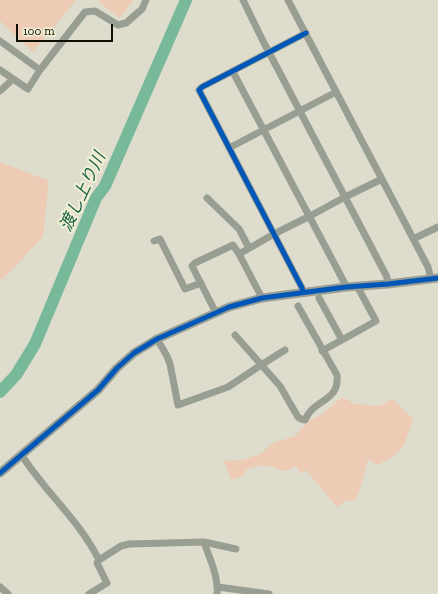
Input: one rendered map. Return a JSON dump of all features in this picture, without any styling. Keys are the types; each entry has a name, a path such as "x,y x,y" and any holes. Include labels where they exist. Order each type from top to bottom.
{"street":[{"path":"0,70 28,89 40,70 85,12 94,11 118,25 126,23 142,9 146,0"},
{"path":"238,0 255,35 262,39"},
{"path":"243,0 387,277 388,284"},
{"path":"0,473 22,456 98,390 117,368 134,353 157,339 229,307 262,298 346,287 388,284 435,278 413,239 288,0"},
{"path":"303,292 199,90 202,87 306,33"},
{"path":"0,41 40,70"},
{"path":"233,72 265,130 346,287"},
{"path":"0,91 13,79"},
{"path":"229,148 336,92"},
{"path":"239,254 274,234 382,179"},
{"path":"207,198 239,229 249,248"},
{"path":"413,239 438,227"},
{"path":"154,241 160,239 185,289 200,283"},
{"path":"216,313 192,266 195,263 233,245 262,298"},
{"path":"322,351 376,321 357,286"},
{"path":"319,298 342,340"},
{"path":"235,335 280,386 298,417 305,420 312,408 332,394 338,381 337,375 322,351 298,306"},
{"path":"157,339 170,364 178,405 228,387 285,350"},
{"path":"22,456 38,478 79,527 92,546 99,560 97,563 107,583 89,594"},
{"path":"99,560 122,546 130,544 204,542 236,549"},
{"path":"204,542 216,580 217,591 268,594"},
{"path":"0,587 8,594"}],"shaded area":[{"path":"0,0 76,0 33,52 0,21"},
{"path":"97,0 134,0 119,18"},
{"path":"0,162 49,181 43,237 3,279 0,279"},
{"path":"344,398 355,404 380,406 392,398 413,419 404,445 395,455 378,465 368,459 356,500 345,501 337,507 306,470 301,474 296,466 285,471 262,465 247,469 242,477 231,480 224,461 242,460 260,454 273,443 295,436 310,420 323,414 338,400"}],"waterway":[{"name":"渡し上り川","path":"0,392 16,375 35,344 96,198 105,186 186,0"}],"cycle path":[{"path":"303,292 199,90 202,87 306,33"},
{"path":"0,473 98,390 117,368 134,353 157,339 229,307 262,298 346,287 438,278"}]}
